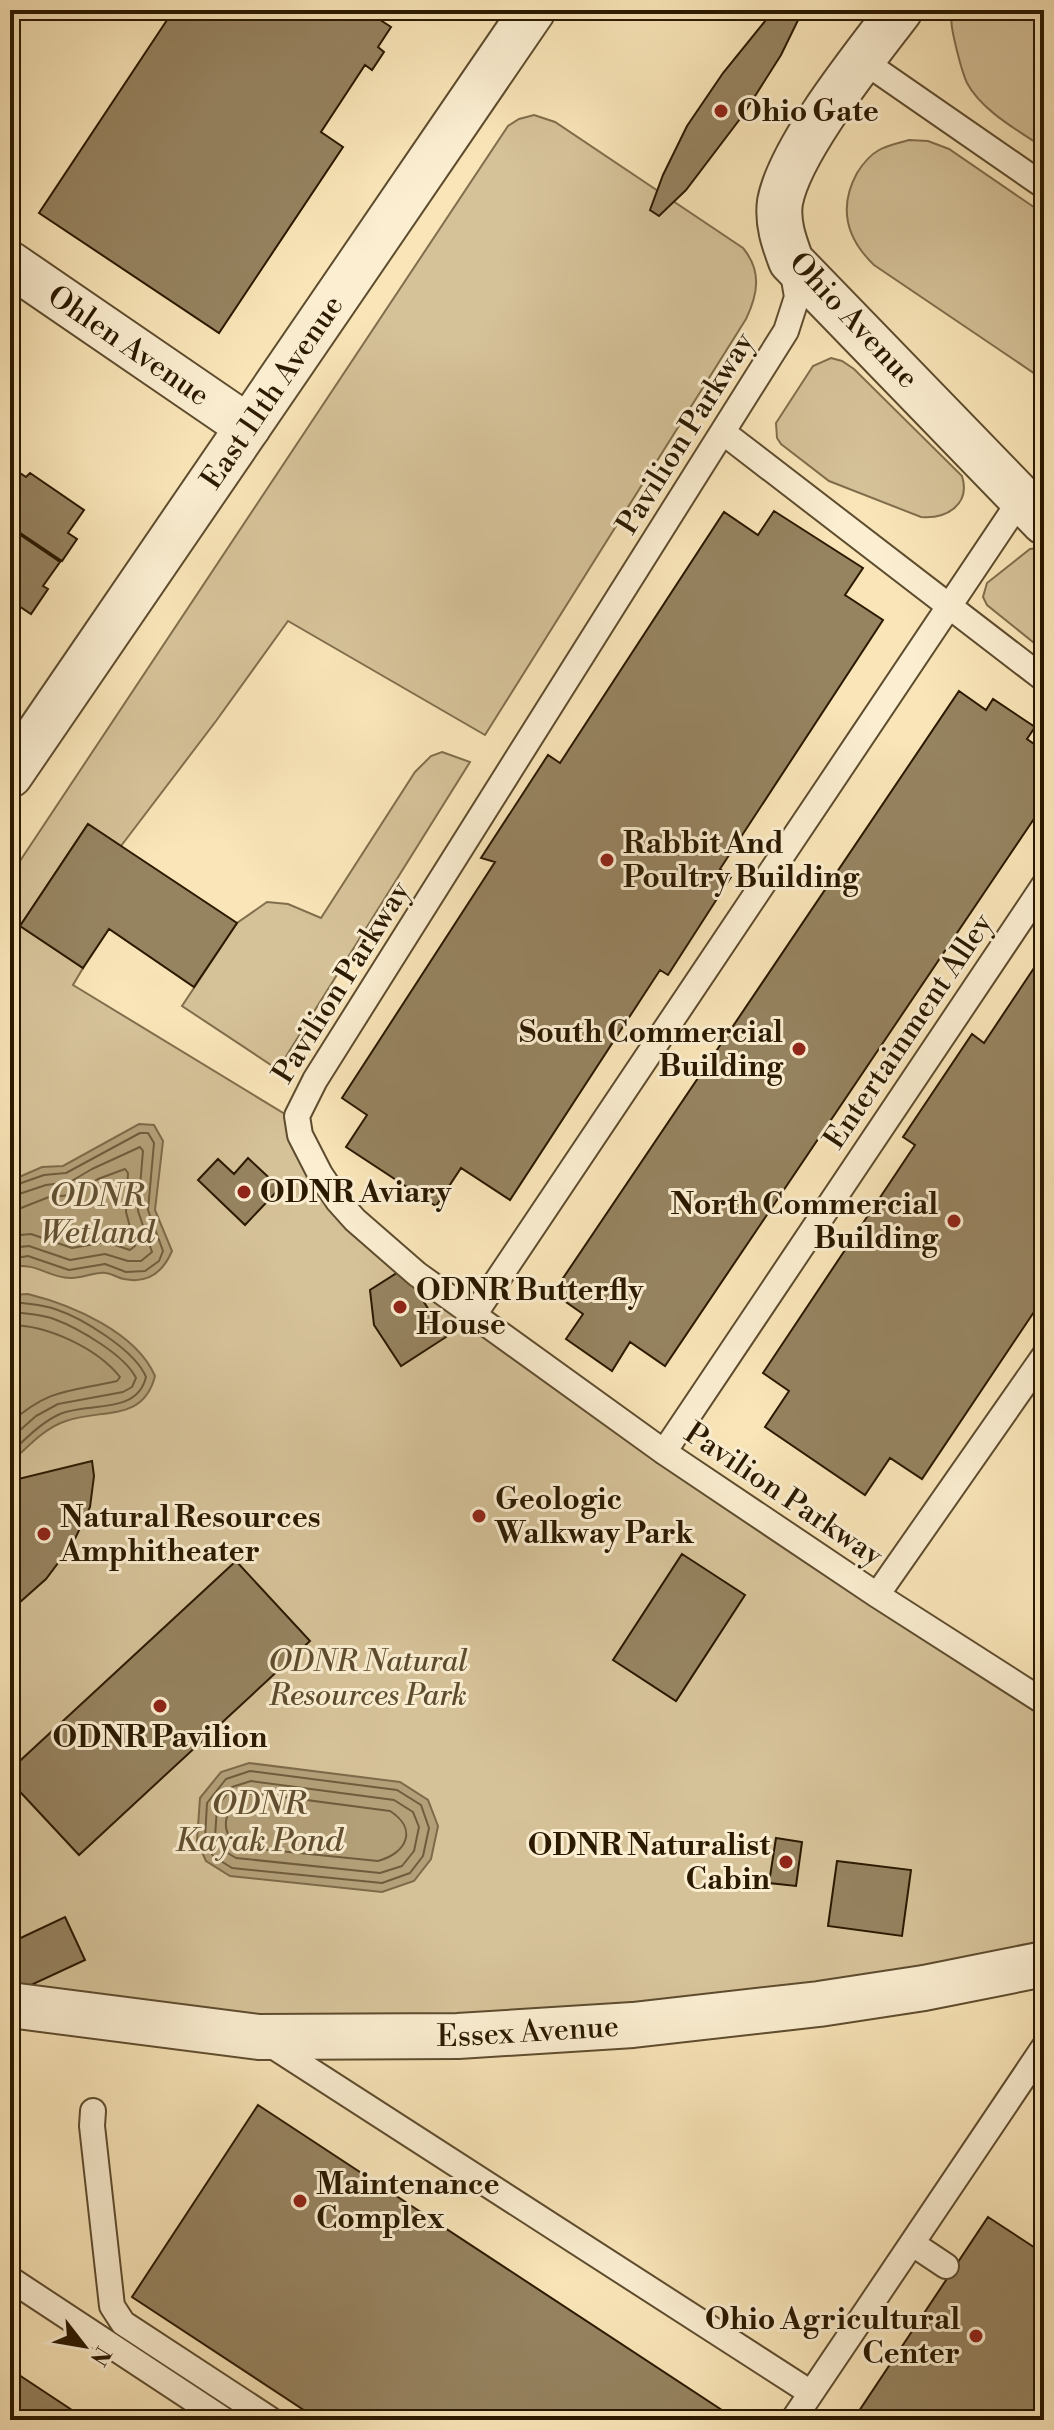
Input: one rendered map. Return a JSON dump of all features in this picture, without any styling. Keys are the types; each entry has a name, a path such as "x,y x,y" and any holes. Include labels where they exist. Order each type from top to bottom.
{"street":[{"name":"East 11th Avenue","path":"10,775 533,10"},
{"name":"Ohio Avenue","path":"900,10 862,60 806,143 790,173 780,203 781,234 791,261 1033,510"},
{"name":"Ohlen Avenue","path":"10,264 248,427"},
{"name":"Essex Avenue","path":"10,2005 259,2037 458,2036 633,2025 819,2004 924,1988 1044,1964"}],"lane":[{"path":"862,60 1044,186"},
{"name":"Pavilion Parkway","path":"791,261 797,297 786,331 315,1080 297,1116 300,1135 338,1201 355,1220 417,1274 664,1452 1044,1702"},
{"path":"724,433 1044,679"},
{"path":"474,1315 950,607 1033,510"},
{"name":"Entertainment Alley","path":"664,1452 1044,885"},
{"path":"877,1595 1044,1356"},
{"path":"259,2037 811,2393"},
{"path":"793,2420 1044,2047"},
{"path":"93,2111 92,2126 112,2306 123,2323 271,2420"},
{"path":"913,2244 946,2266"},
{"path":"10,2279 224,2420"}],"green space":[{"path":"952,10 1044,10 1044,148 1002,120 982,103 967,83 952,28"},
{"name":"ODNR Natural Resources Park","path":"534,115 555,122 743,248 753,265 756,283 746,319 485,735 288,621 121,846 88,824 20,926 83,968 73,985 298,1122 375,1236 1044,1702 1044,1964 458,2036 10,2005 10,876 508,126"},
{"path":"909,140 928,141 949,149 1044,214 1044,380 874,265 857,244 851,233 847,210 851,186 857,173 876,152"},
{"path":"831,358 854,369 962,476 963,495 954,508 939,516 921,517 829,481 781,444 777,438 776,423 813,366"},
{"path":"1037,548 1044,556 1044,651 987,605 983,597 987,583 1030,549"},
{"path":"442,752 470,762 285,1058 274,1067 182,1006 237,923 267,902 288,904 321,918 415,772 431,756"}],"water":[{"name":"ODNR Wetland","path":"139,1124 154,1125 163,1141 155,1210 172,1251 164,1265 154,1275 140,1280 102,1273 70,1278 28,1266 10,1267 10,1181 42,1167 63,1166"},
{"path":"28,1294 64,1305 101,1323 133,1346 155,1376 149,1391 131,1407 58,1424 10,1463 10,1295"},
{"name":"ODNR Kayak Pond","path":"249,1763 400,1782 428,1800 438,1826 431,1859 414,1881 382,1892 230,1876 206,1861 197,1841 200,1798 221,1772"}],"building":[{"path":"158,10 365,10 391,27 378,47 384,52 372,70 365,65 321,132 343,147 219,333 39,213 169,17"},
{"name":"Ohio Gate","path":"774,10 803,10 781,55 743,115 686,190 659,216 650,210 687,126 723,73"},
{"path":"20,473 26,477 30,473 84,510 68,533 77,539 62,561 10,526 10,502 19,489 12,485"},
{"name":"Rabbit And Poultry Building","path":"774,511 863,568 845,595 883,620 720,869 731,877 668,975 660,970 510,1200 461,1168 436,1206 346,1147 367,1115 342,1098 495,862 481,858 548,755 560,763 724,512 758,535"},
{"path":"10,528 60,562 43,586 48,589 31,614 10,600"},
{"name":"South Commercial Building","path":"959,691 986,710 993,699 1035,727 1027,739 1044,751 1044,804 665,1366 630,1342 612,1371 566,1339 583,1314 553,1293"},
{"path":"88,824 237,923 194,987 109,929 83,968 20,926"},
{"name":"North Commercial Building","path":"1044,953 1044,1297 922,1479 890,1458 865,1495 765,1427 789,1391 763,1373 915,1145 903,1137 972,1034 984,1043"},
{"name":"ODNR Aviary","path":"248,1158 280,1188 245,1225 198,1180 218,1159 234,1174"},
{"name":"ODNR Butterfly House","path":"403,1269 446,1337 401,1366 374,1325 370,1290"},
{"name":"Natural Resources Amphitheater","path":"92,1461 94,1476 90,1507 73,1543 46,1579 10,1611 10,1481"},
{"path":"682,1554 745,1595 676,1701 613,1660"},
{"name":"ODNR Pavilion","path":"236,1561 310,1641 79,1855 10,1781 10,1770"},
{"name":"ODNR Naturalist Cabin","path":"776,1838 802,1842 796,1886 769,1883"},
{"path":"837,1861 911,1870 902,1936 828,1926"},
{"path":"65,1917 85,1960 16,1992 10,1978 10,1943"},
{"name":"Maintenance Complex","path":"258,2105 737,2420 319,2420 132,2297"},
{"name":"Ohio Agricultural Center","path":"988,2217 1044,2251 1044,2420 853,2420"},
{"path":"10,2369 87,2420 10,2420"}],"place":[{"name":"Ohio Gate","path":"721,111"},
{"name":"Rabbit And Poultry Building","path":"607,860"},
{"name":"South Commercial Building","path":"799,1049"},
{"name":"ODNR Aviary","path":"244,1192"},
{"name":"North Commercial Building","path":"954,1221"},
{"name":"ODNR Butterfly House","path":"400,1307"},
{"name":"Geologic Walkway Park","path":"479,1516"},
{"name":"Natural Resources Amphitheater","path":"44,1534"},
{"name":"ODNR Pavilion","path":"160,1706"},
{"name":"ODNR Naturalist Cabin","path":"786,1862"},
{"name":"Maintenance Complex","path":"300,2201"},
{"name":"Ohio Agricultural Center","path":"976,2336"}]}
